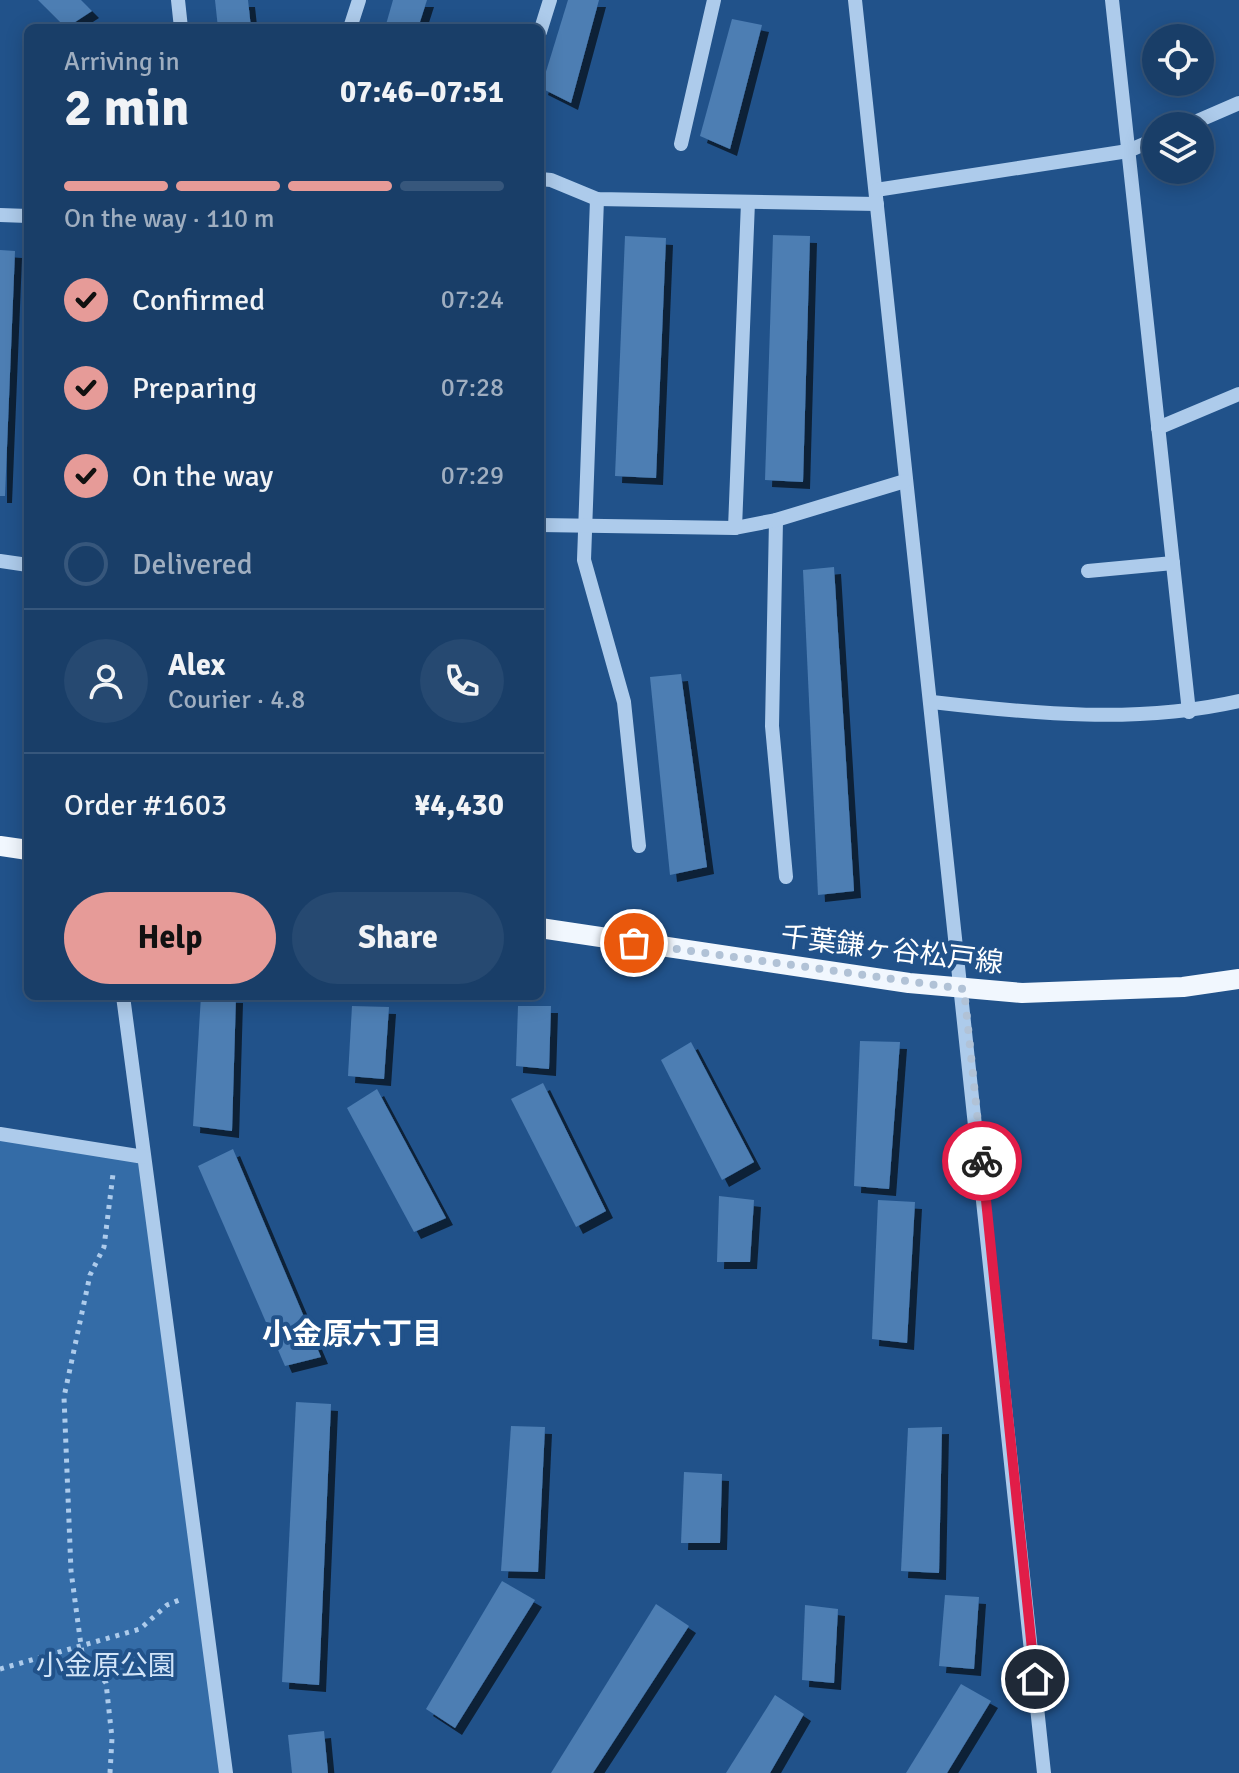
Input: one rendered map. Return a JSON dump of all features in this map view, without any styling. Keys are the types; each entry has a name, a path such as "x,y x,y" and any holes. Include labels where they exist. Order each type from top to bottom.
{"main road":[{"path":"0,846 24,849"},
{"name":"千葉鎌ヶ谷松戸線","path":"544,929 964,989 1022,993 1103,992 1183,987 1239,979"}],"street":[{"path":"178,0 181,24"},
{"path":"351,24 359,0"},
{"path":"542,24 550,0"},
{"path":"681,144 714,0"},
{"path":"855,0 905,481 964,989 1044,1773"},
{"path":"1112,0 1189,712"},
{"path":"1214,114 1239,103"},
{"path":"544,179 597,199 748,202 877,197 1128,151 1142,145"},
{"path":"597,199 584,560 624,702 639,846"},
{"path":"735,528 748,202"},
{"path":"0,215 24,216"},
{"path":"1158,428 1239,394"},
{"path":"544,525 735,528 776,520 905,481"},
{"path":"776,520 772,726 786,877"},
{"path":"0,561 24,564"},
{"path":"1088,571 1173,563"},
{"path":"932,702 1074,715 1189,712 1239,701"},
{"path":"124,1000 226,1773"},
{"path":"0,1134 144,1157"}],"path":[{"path":"110,1773 112,1738 106,1683 82,1653 67,1526 64,1397 90,1275 104,1247 116,1153"},
{"path":"0,1669 140,1629 167,1605 202,1592"}],"green space":[{"name":"小金原公園","path":"0,1134 144,1157 226,1773 0,1773"}],"building":[{"path":"38,0 81,0 92,11 72,24 62,24"},
{"path":"215,0 248,0 251,24 218,24"},
{"path":"393,0 427,0 419,24 386,24"},
{"path":"568,0 599,0 571,103 544,90 544,78"},
{"path":"732,19 762,25 730,149 700,136"},
{"path":"773,235 810,236 803,482 765,480"},
{"path":"625,236 666,238 656,478 615,476"},
{"path":"0,250 15,251 5,496 0,496"},
{"path":"834,567 854,891 818,895 803,570"},
{"path":"681,674 707,867 670,875 650,677"},
{"path":"201,1000 236,1000 232,1131 193,1126"},
{"path":"352,1006 389,1007 384,1079 348,1076"},
{"path":"518,1006 551,1006 549,1069 516,1066"},
{"path":"860,1041 900,1042 889,1189 854,1186"},
{"path":"691,1042 754,1162 722,1180 661,1060"},
{"path":"543,1083 606,1211 576,1227 511,1099"},
{"path":"377,1089 446,1218 414,1232 347,1108"},
{"path":"233,1149 321,1357 285,1366 198,1166"},
{"path":"719,1196 754,1200 750,1262 717,1262"},
{"path":"878,1200 915,1202 907,1343 872,1339"},
{"path":"296,1402 331,1404 319,1685 282,1682"},
{"path":"511,1426 545,1427 538,1572 501,1571"},
{"path":"942,1427 939,1573 901,1571 908,1428"},
{"path":"684,1472 722,1474 720,1543 681,1543"},
{"path":"502,1581 535,1600 455,1728 426,1709"},
{"path":"945,1595 979,1597 974,1669 939,1666"},
{"path":"656,1604 689,1626 593,1773 551,1773"},
{"path":"805,1605 838,1609 834,1683 802,1680"},
{"path":"961,1684 991,1701 947,1773 906,1773"},
{"path":"775,1695 804,1714 770,1773 726,1773"},
{"path":"324,1731 328,1773 292,1773 288,1735"}],"way so far":[{"path":"634,943 964,989 982,1161"}],"district":[{"name":"小金原六丁目","path":"352,1334"}],"route":[{"path":"982,1161 1035,1679"}]}
